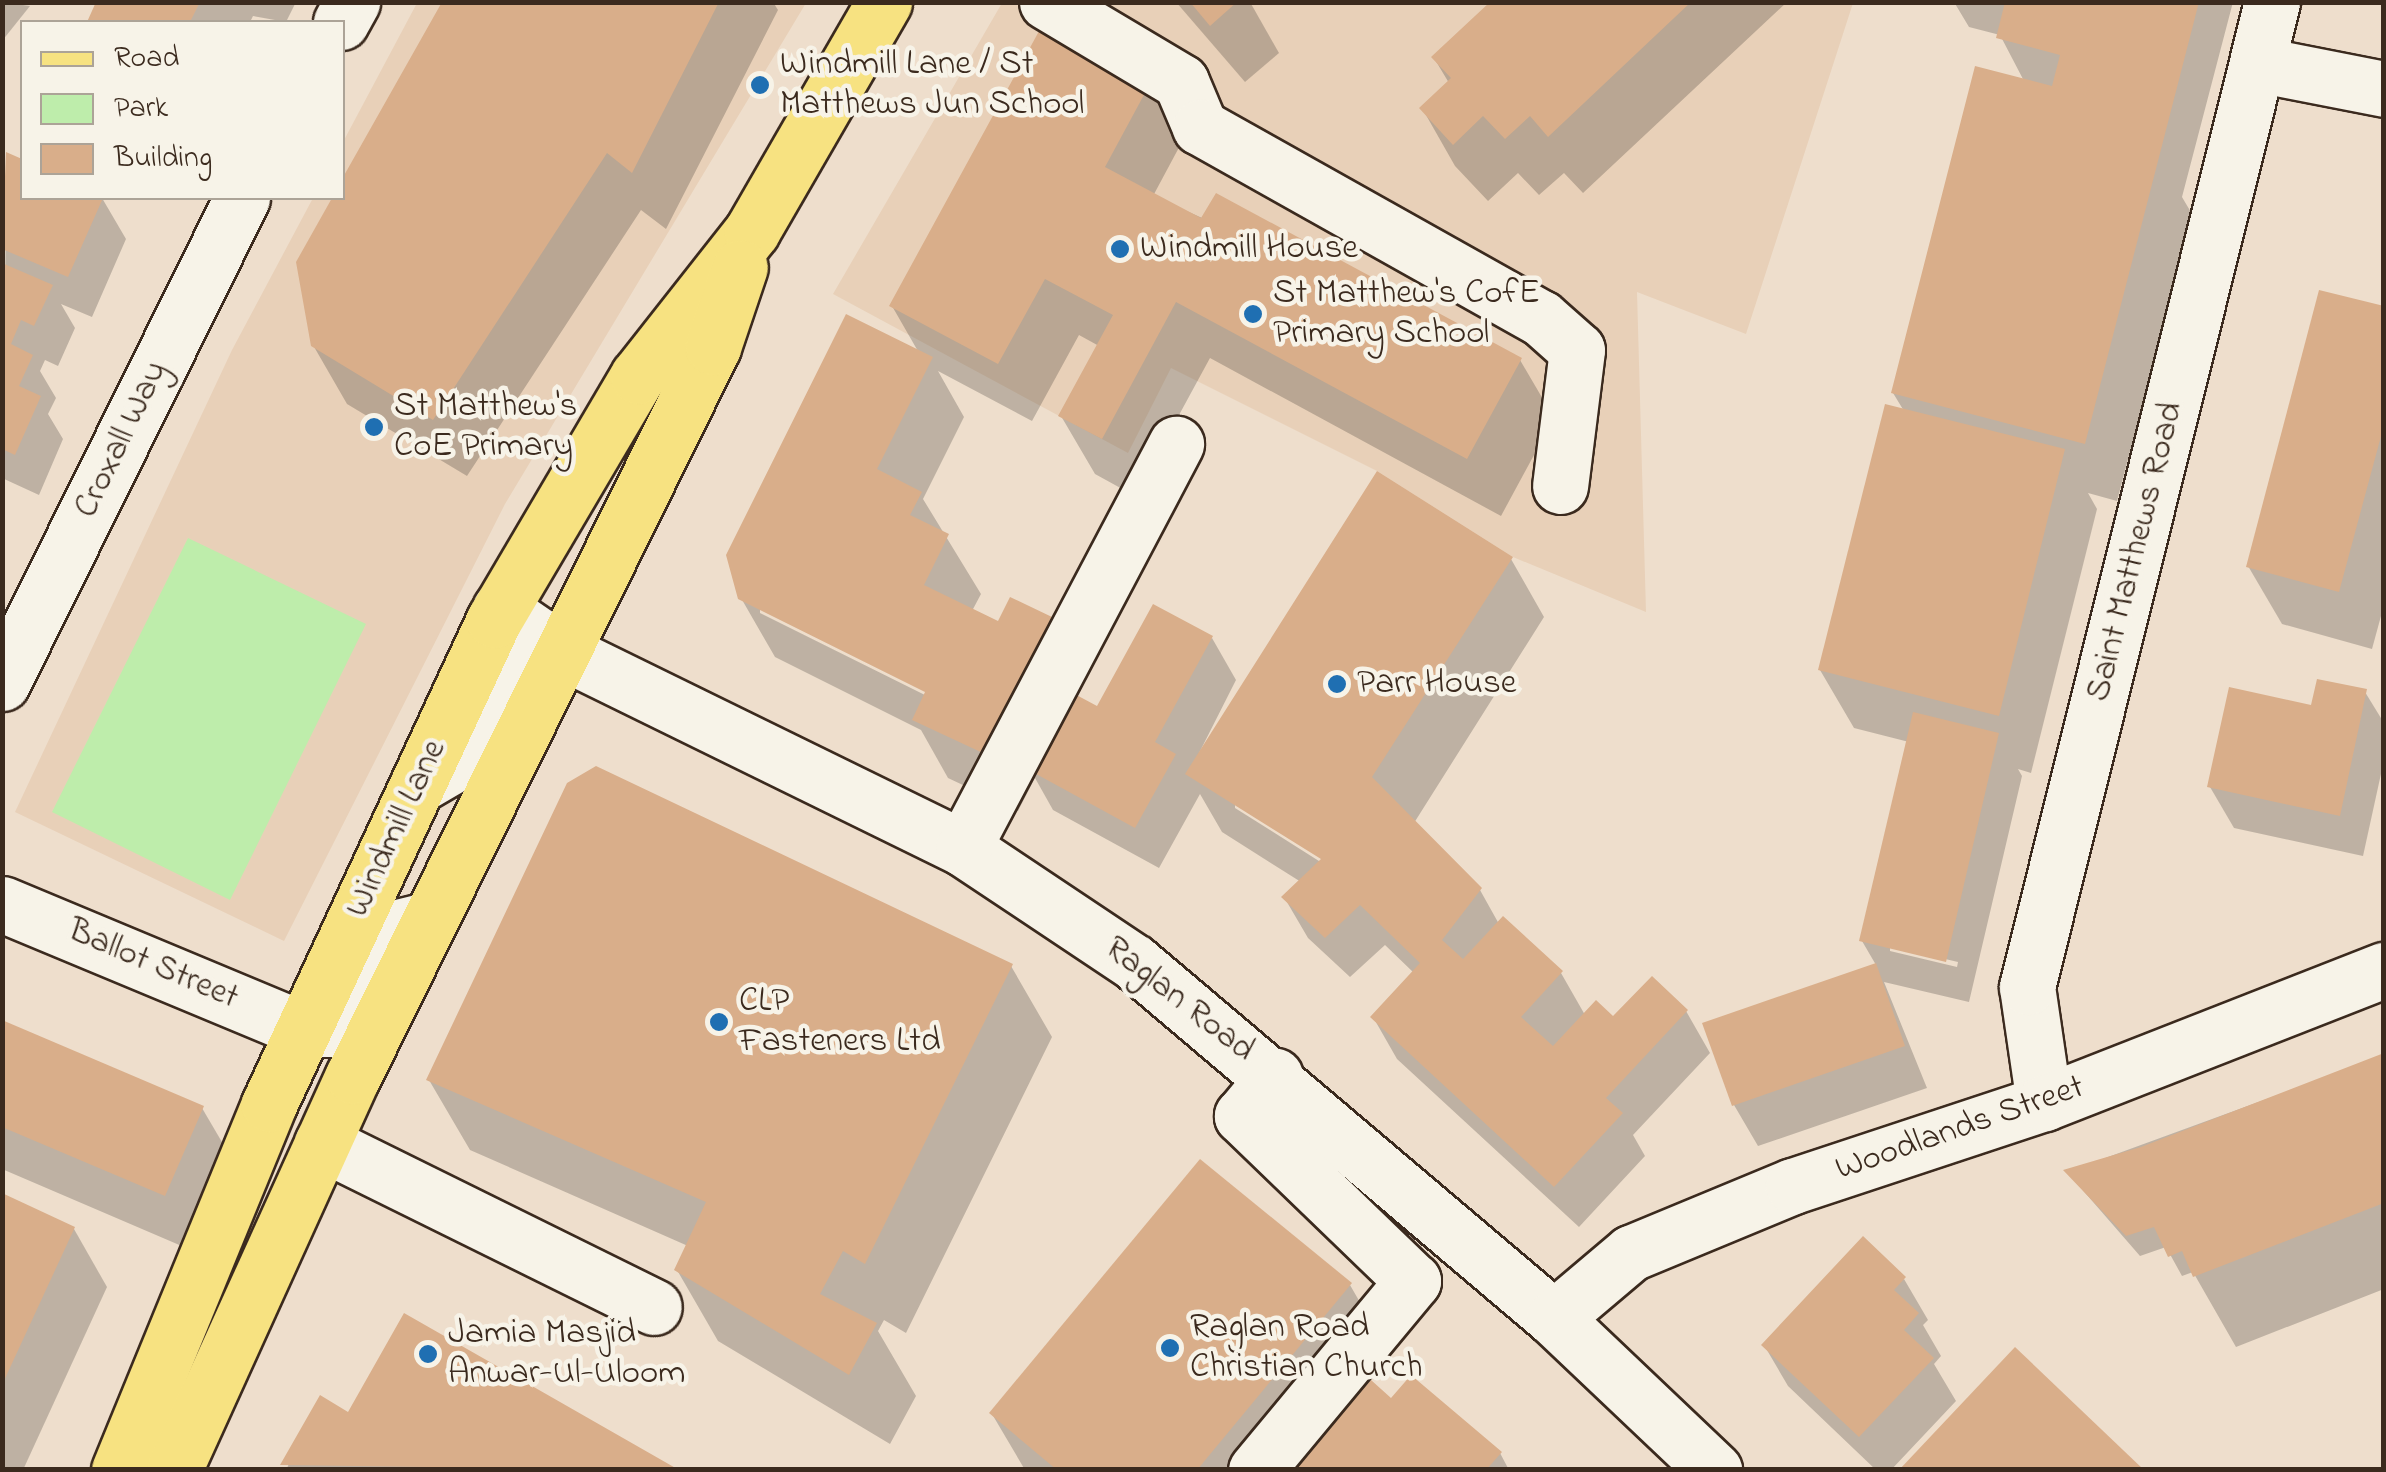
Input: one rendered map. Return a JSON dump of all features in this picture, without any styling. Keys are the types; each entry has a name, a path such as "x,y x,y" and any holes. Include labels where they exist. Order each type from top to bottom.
{"main road":[{"name":"Windmill Lane","path":"120,1470 303,1029 500,609 638,376 752,230 884,2"},
{"name":"Windmill Lane","path":"174,1470 332,1122 560,651 714,347 752,230"}],"street":[{"path":"1047,2 1181,82 1200,127 1541,318 1576,350 1560,486"},
{"name":"Saint Matthews Road","path":"2044,1102 2026,987 2272,2"},
{"path":"2258,64 2384,88"},
{"name":"Croxall Way","path":"2,683 241,200"},
{"path":"964,848 1176,444"},
{"name":"Raglan Road","path":"500,609 560,651 964,848 1134,962 1275,1076 1554,1318 1714,1470"},
{"name":"Raglan Road","path":"417,786 463,759 518,647 560,651"},
{"name":"Ballot Street","path":"2,904 303,1029"},
{"path":"430,920 386,930 332,1029 303,1029 332,1122 654,1307"},
{"name":"Woodlands Street","path":"1554,1318 1631,1253 1794,1186 2044,1102 2384,970"},
{"path":"1275,1076 1242,1116 1413,1281"},
{"path":"1256,1470 1413,1281 1436,1216"}],"shaded area":[{"name":"St Matthew's CoE Primary","path":"417,3 806,3 505,504 284,941 15,812 232,350 312,200 345,200 345,138"},
{"name":"St Matthew's CofE Primary School","path":"1002,3 1853,3 1746,334 1637,292 1646,612 1513,557 1377,471 1171,368 1128,453 833,294"}],"green space":[{"path":"188,538 366,624 230,900 52,812"}],"building":[{"path":"96,2 200,2 191,20 88,20"},
{"path":"442,2 719,2 632,173 607,153 433,420 311,346 296,262 331,200 345,200 345,174"},
{"path":"1190,2 1237,2 1210,26"},
{"path":"1490,2 1691,2 1548,137 1530,116 1505,139 1483,116 1453,145 1419,108 1451,78 1431,57"},
{"path":"2005,2 2199,2 2085,444 1891,393 1975,66 2052,86 2060,55 1996,38"},
{"name":"Windmill House","path":"1044,22 1152,80 1105,167 1201,218 1216,193 1522,358 1467,459 1176,302 1102,439 1058,416 1113,315 1045,279 998,364 889,306"},
{"path":"6,152 20,158 20,200 102,200 68,277 2,249"},
{"path":"2,263 53,285 34,326 21,320 11,344 33,355 19,386 41,396 15,455 2,449"},
{"path":"2319,290 2384,306 2384,425 2339,592 2246,567"},
{"path":"846,314 933,357 877,469 922,492 910,515 949,534 924,585 998,621 1010,597 1052,617 985,754 912,720 925,692 738,599 726,555"},
{"path":"1885,404 2065,449 1999,716 1818,670"},
{"path":"1377,471 1513,557 1372,777 1482,888 1442,940 1463,959 1503,916 1563,971 1521,1017 1553,1046 1596,1000 1613,1016 1652,976 1688,1010 1606,1098 1623,1113 1554,1187 1370,1017 1420,963 1360,905 1325,938 1281,897 1321,859 1185,774"},
{"path":"1153,604 1213,636 1155,742 1176,754 1135,828 1027,769 1069,691 1097,706"},
{"path":"2317,679 2367,689 2340,816 2207,787 2229,687 2311,705"},
{"path":"1913,712 1999,733 1946,962 1859,941"},
{"name":"CLP Fasteners Ltd","path":"596,766 1013,964 865,1264 843,1251 820,1294 877,1323 849,1375 674,1270 706,1202 426,1080 567,783"},
{"path":"1876,963 1905,1046 1732,1106 1702,1023"},
{"path":"2,1020 204,1106 165,1196 2,1127"},
{"path":"2384,1053 2384,1203 2193,1277 2182,1251 2168,1257 2154,1227 2126,1236 2063,1170 2141,1147"},
{"name":"Raglan Road Christian Church","path":"1200,1159 1352,1283 1197,1470 1057,1470 989,1413"},
{"path":"2,1193 75,1227 2,1385"},
{"path":"1863,1236 1906,1277 1894,1290 1919,1313 1904,1330 1934,1358 1859,1437 1761,1345"},
{"name":"Jamia Masjid Anwar-Ul-Uloom","path":"404,1313 679,1470 280,1465 320,1395 348,1412"},
{"path":"2015,1347 2144,1470 1899,1470"},
{"path":"1411,1375 1502,1452 1486,1470 1294,1470 1371,1380 1391,1398"}],"place":[{"name":"Windmill Lane / St Matthews Jun School","path":"760,85"},
{"name":"Windmill House","path":"1120,249"},
{"name":"St Matthew's CofE Primary School","path":"1253,314"},
{"name":"St Matthew's CoE Primary","path":"374,427"},
{"name":"Parr House","path":"1337,684"},
{"name":"CLP Fasteners Ltd","path":"719,1022"},
{"name":"Raglan Road Christian Church","path":"1170,1348"},
{"name":"Jamia Masjid Anwar-Ul-Uloom","path":"428,1354"}]}
